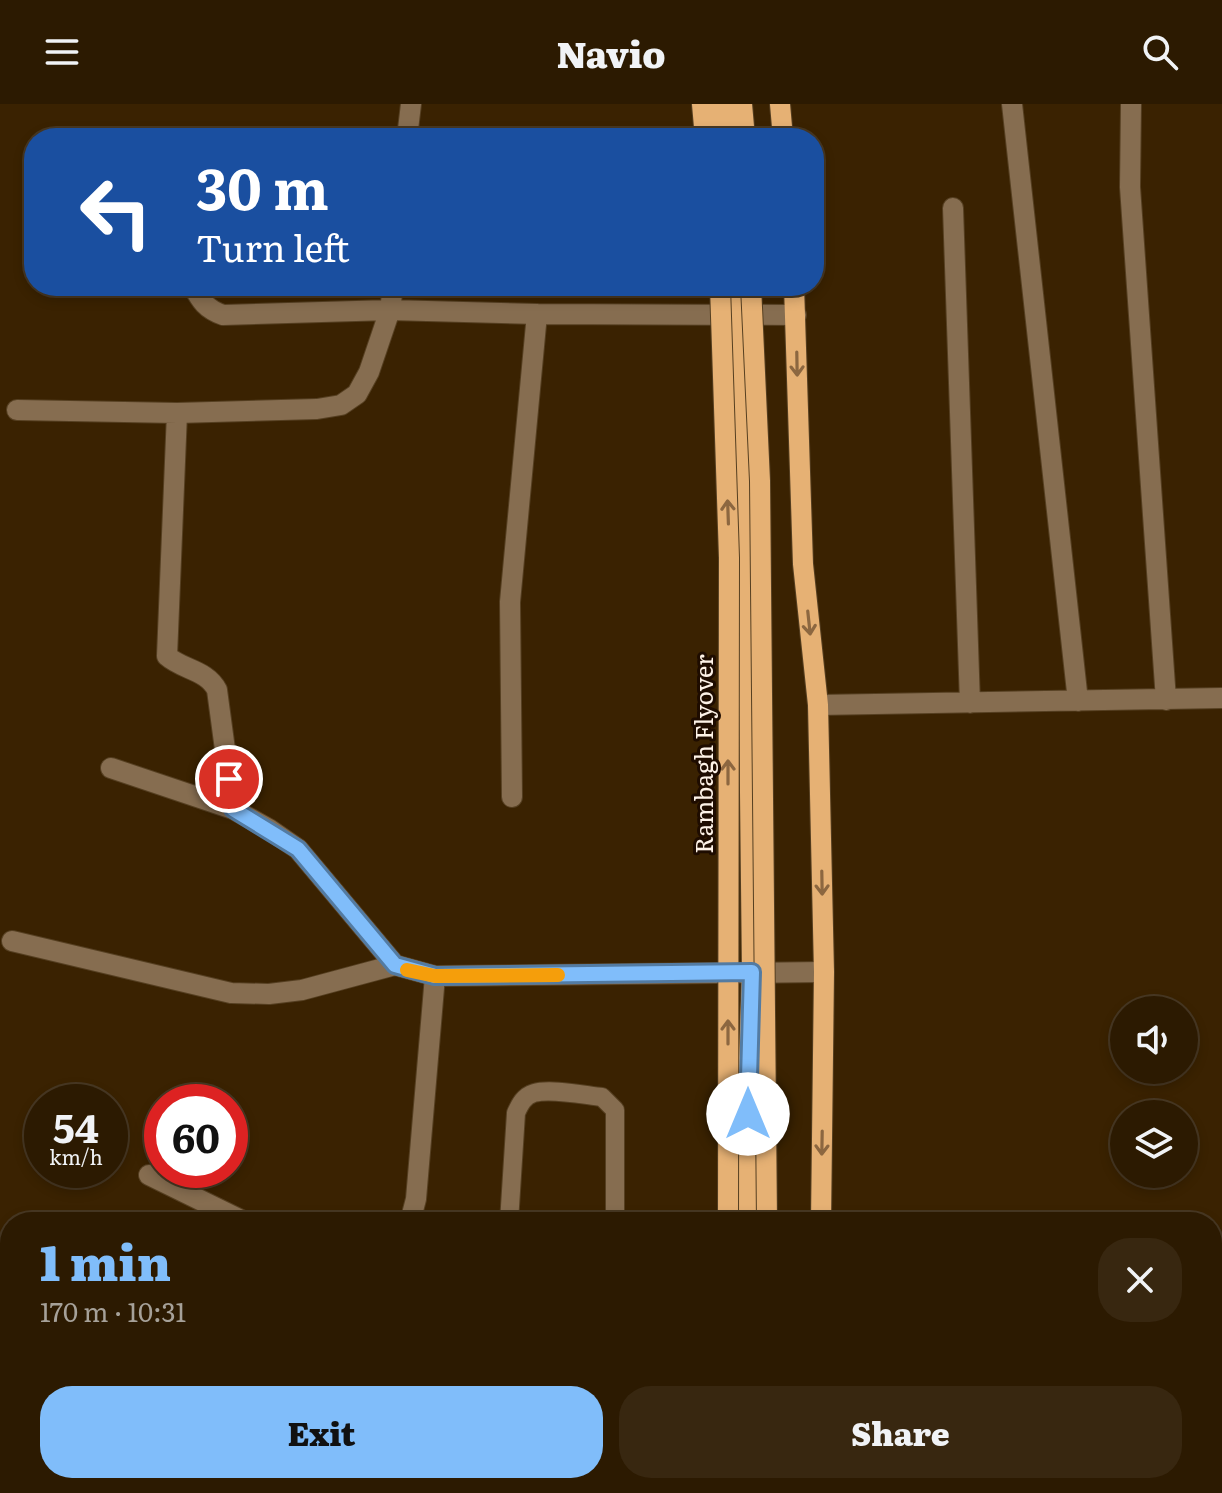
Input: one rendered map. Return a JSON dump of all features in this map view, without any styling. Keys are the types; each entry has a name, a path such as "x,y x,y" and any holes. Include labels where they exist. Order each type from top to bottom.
{"main road":[{"path":"702,104 704,128"},
{"path":"722,104 724,128"},
{"path":"742,104 744,128"},
{"path":"780,104 782,128"},
{"name":"Rambagh Flyover","path":"721,296 729,558 728,1212"},
{"path":"736,296 747,523 752,972 748,1087 749,1212"},
{"path":"751,296 760,481 767,1212"},
{"path":"795,296 803,564 818,705 824,972 821,1212"}],"street":[{"path":"408,128 411,104"},
{"path":"1012,104 1078,701"},
{"path":"1131,104 1130,187 1166,700"},
{"path":"953,208 970,703"},
{"path":"199,296 211,311 223,315 390,310 796,315"},
{"path":"17,410 177,413 317,409 341,405 357,394 369,372 392,296"},
{"path":"512,797 510,602 537,314"},
{"path":"177,413 167,656 177,665 212,681 217,690 233,809"},
{"path":"818,705 1222,698"},
{"path":"111,768 233,809 298,849 395,965"},
{"path":"12,941 231,993 269,994 302,990 395,965 435,976 824,972"},
{"path":"413,1212 435,976"},
{"path":"176,1188 225,1212"}],"lane":[{"path":"510,1212 516,1113 521,1102 531,1093 544,1092 602,1097 615,1110 615,1212"}],"slow traffic":[{"path":"407,970 435,976 558,975"}],"route":[{"path":"229,779 233,809 298,849 395,965 408,970 435,976 752,972 748,1114"}]}
